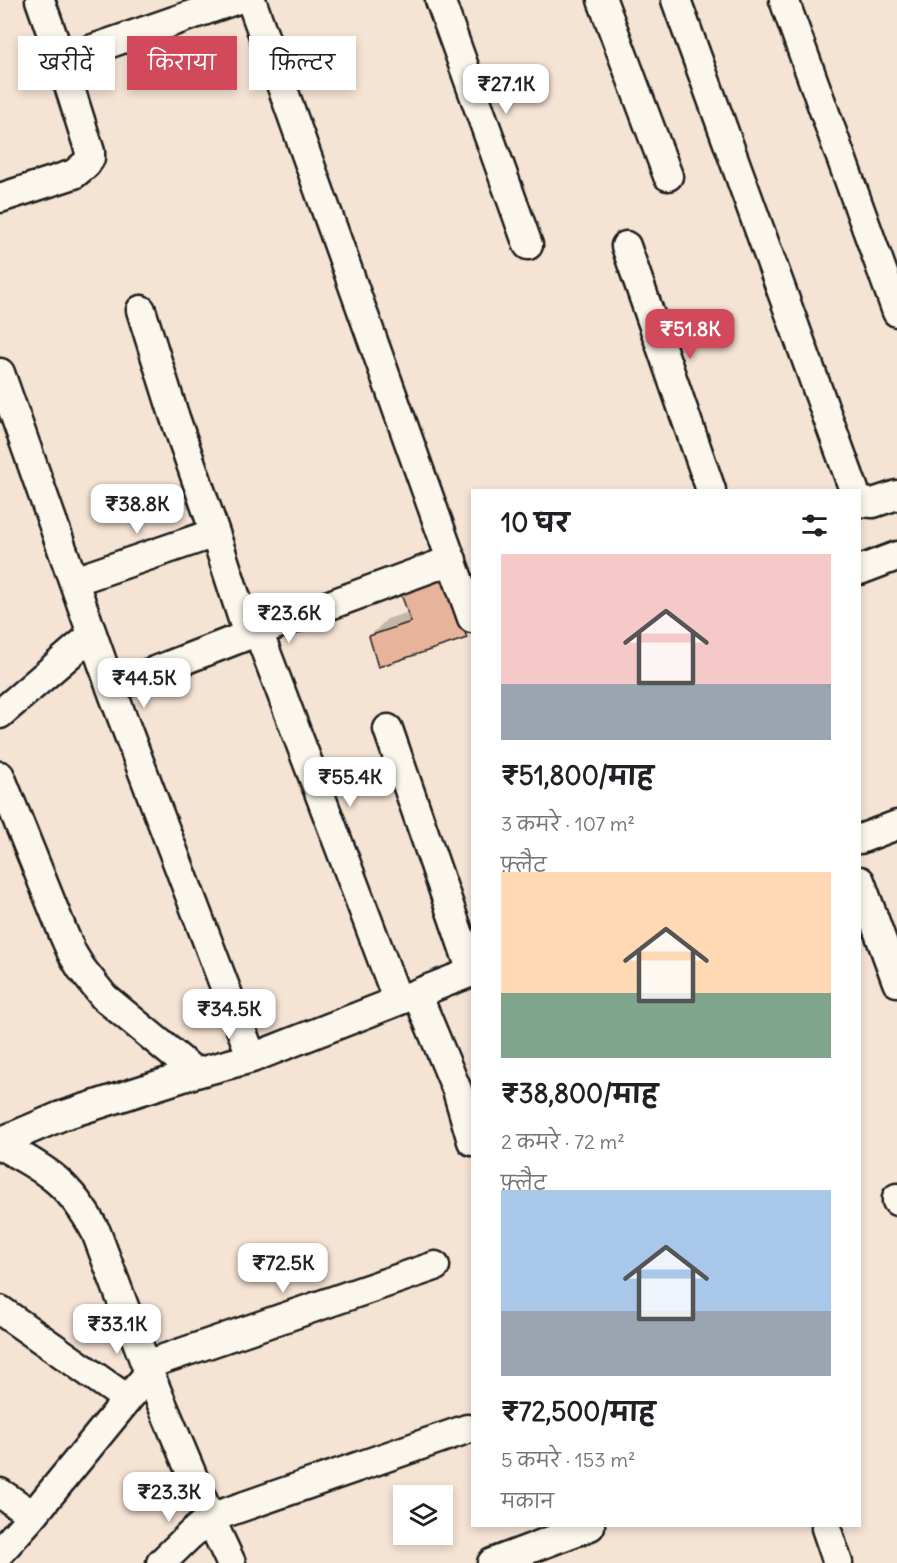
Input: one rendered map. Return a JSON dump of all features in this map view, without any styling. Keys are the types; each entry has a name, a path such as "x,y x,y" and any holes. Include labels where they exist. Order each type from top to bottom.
{"street":[{"path":"40,0 53,36"},
{"path":"115,39 205,5 235,0"},
{"path":"251,0 471,615"},
{"path":"440,0 528,245"},
{"path":"602,0 668,176"},
{"path":"676,0 854,489"},
{"path":"784,0 897,312"},
{"path":"0,198 74,174 90,158 70,90"},
{"path":"626,246 711,489"},
{"path":"141,310 172,412 253,633 407,998 456,1090 471,1138"},
{"path":"0,373 111,688 252,1058"},
{"path":"861,501 873,503 897,495"},
{"path":"74,581 215,533"},
{"path":"861,570 897,556"},
{"path":"111,688 452,560"},
{"path":"0,714 92,635"},
{"path":"387,729 471,969"},
{"path":"0,776 64,935 81,968 104,997 196,1073"},
{"path":"861,839 897,825"},
{"path":"861,884 897,982"},
{"path":"0,1144 61,1116 196,1073 252,1058 471,972"},
{"path":"0,1144 34,1163 57,1180 86,1213 96,1232 148,1369 231,1563"},
{"path":"0,1552 127,1399 148,1369 435,1266"},
{"path":"0,1310 127,1399"},
{"path":"161,1563 210,1518 466,1429"},
{"path":"0,1493 33,1515"},
{"path":"492,1563 587,1527"},
{"path":"826,1528 838,1563"}],"building":[{"path":"446,576 467,638 378,667 369,636 411,622 400,591"}]}
